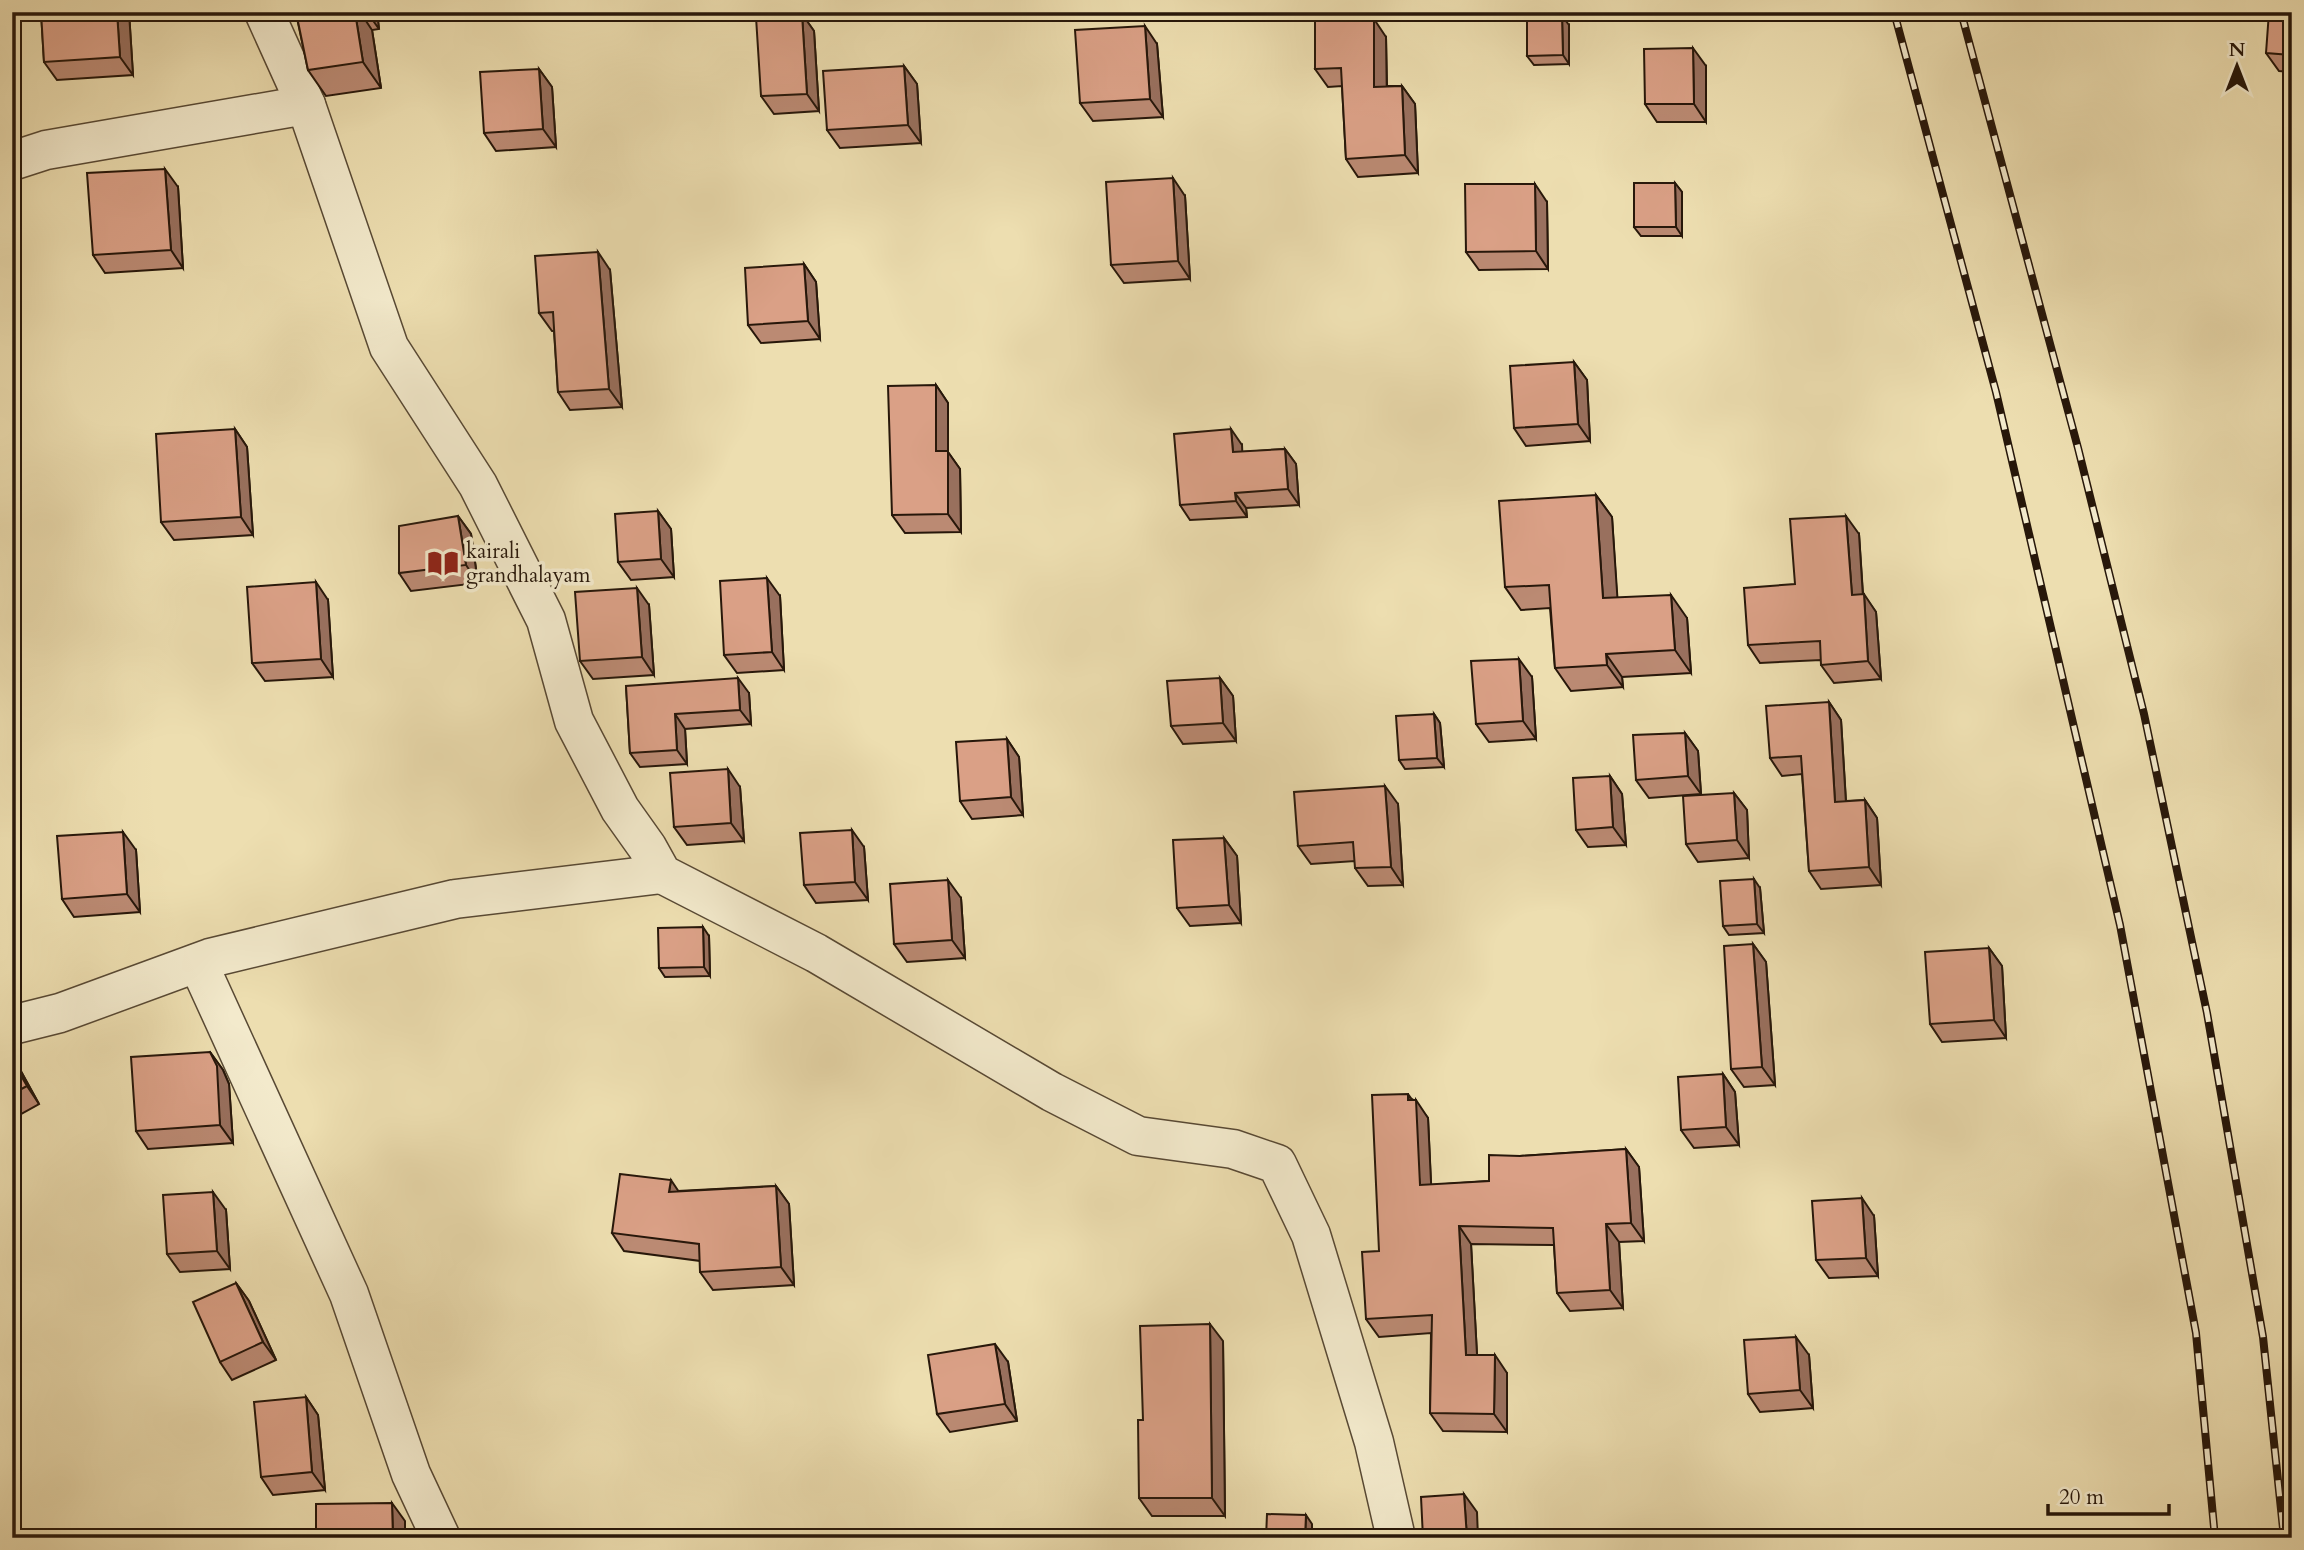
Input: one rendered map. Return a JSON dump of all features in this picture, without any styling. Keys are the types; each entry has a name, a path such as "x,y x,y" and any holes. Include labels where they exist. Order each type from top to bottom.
{"street":[{"path":"264,12 306,105 389,347 478,485 546,620 574,721 620,809 662,874 816,953 1052,1092 1138,1136 1233,1149 1277,1164 1311,1235 1374,1442 1396,1538"},
{"path":"12,161 46,150 306,105"},
{"path":"12,1025 60,1013 198,963 455,899 662,874"},
{"path":"198,963 349,1294 411,1474 441,1538"}],"building":[{"path":"41,12 117,12 120,57 44,62"},
{"path":"296,12 355,12 363,62 308,70"},
{"path":"2269,12 2292,12 2292,55 2266,53"},
{"path":"802,14 807,94 761,96 756,17"},
{"path":"1562,16 1563,55 1527,56 1527,17"},
{"path":"1374,19 1374,87 1402,86 1405,155 1346,159 1341,68 1315,69 1315,20"},
{"path":"1145,26 1150,99 1080,103 1075,30"},
{"path":"1693,48 1694,104 1645,104 1644,49"},
{"path":"904,66 908,125 827,130 823,71"},
{"path":"539,69 543,129 484,133 480,72"},
{"path":"165,169 171,250 93,255 87,173"},
{"path":"1173,178 1178,261 1111,265 1106,182"},
{"path":"1634,183 1675,183 1676,227 1634,227"},
{"path":"1465,184 1535,184 1536,251 1466,252"},
{"path":"598,252 609,389 558,392 553,312 539,313 535,256"},
{"path":"804,264 808,321 748,325 745,268"},
{"path":"1574,362 1578,424 1514,428 1510,366"},
{"path":"936,385 936,451 948,451 948,514 892,515 888,386"},
{"path":"235,429 241,517 161,522 156,434"},
{"path":"1231,429 1233,452 1285,449 1288,489 1235,493 1236,501 1180,505 1174,434"},
{"path":"1596,495 1603,598 1671,595 1675,650 1606,654 1607,665 1555,668 1549,585 1505,587 1499,501"},
{"path":"658,511 661,559 618,562 615,514"},
{"path":"458,516 466,565 399,573 399,526"},
{"path":"1846,516 1852,595 1864,594 1868,661 1821,665 1820,641 1748,645 1744,588 1795,584 1790,519"},
{"path":"767,578 772,652 724,655 720,581"},
{"path":"316,582 321,659 252,663 247,587"},
{"path":"637,588 642,657 580,661 575,592"},
{"path":"1519,659 1523,721 1476,724 1471,661"},
{"path":"738,678 740,710 675,714 677,750 630,753 626,686"},
{"path":"1220,678 1223,723 1171,726 1167,681"},
{"path":"1829,702 1835,802 1865,800 1869,867 1809,871 1801,756 1770,758 1766,706"},
{"path":"1434,714 1437,758 1399,760 1396,716"},
{"path":"1685,733 1688,776 1636,780 1633,735"},
{"path":"1007,739 1011,797 960,801 956,742"},
{"path":"728,769 731,823 674,827 670,773"},
{"path":"1610,776 1613,827 1576,830 1573,778"},
{"path":"1385,786 1391,867 1355,868 1353,842 1298,846 1294,792"},
{"path":"1734,793 1737,840 1686,844 1683,796"},
{"path":"852,830 855,882 804,885 800,833"},
{"path":"123,832 127,894 62,899 57,836"},
{"path":"1224,838 1229,905 1177,908 1173,840"},
{"path":"1754,879 1757,924 1723,926 1720,881"},
{"path":"948,880 952,940 894,944 890,884"},
{"path":"703,927 704,967 659,968 658,928"},
{"path":"1753,944 1762,1067 1731,1069 1724,946"},
{"path":"1989,948 1994,1020 1930,1024 1925,952"},
{"path":"210,1052 217,1066 220,1125 136,1131 131,1057"},
{"path":"12,1060 27,1086 12,1094"},
{"path":"1723,1074 1726,1127 1681,1130 1678,1077"},
{"path":"1408,1094 1408,1100 1416,1100 1420,1185 1489,1181 1489,1155 1520,1156 1626,1149 1631,1223 1606,1224 1610,1290 1557,1293 1553,1228 1459,1226 1466,1355 1495,1355 1494,1414 1430,1413 1432,1315 1366,1319 1362,1252 1379,1251 1372,1095"},
{"path":"620,1174 671,1180 669,1192 776,1186 781,1267 700,1272 699,1244 612,1233"},
{"path":"213,1192 217,1251 167,1254 163,1195"},
{"path":"1862,1198 1866,1258 1816,1260 1812,1201"},
{"path":"236,1283 263,1342 220,1362 193,1302"},
{"path":"1210,1324 1212,1498 1139,1498 1138,1420 1143,1420 1140,1326"},
{"path":"1796,1337 1800,1390 1748,1394 1744,1340"},
{"path":"995,1344 1005,1404 937,1414 928,1355"},
{"path":"306,1397 312,1472 261,1477 254,1402"},
{"path":"1464,1494 1467,1538 1423,1538 1421,1497"},
{"path":"392,1503 393,1538 316,1538 316,1504"},
{"path":"1267,1514 1306,1515 1305,1538 1266,1538"}],"railway":[{"path":"1894,12 1996,392 2120,925 2196,1333 2215,1538"},
{"path":"1961,12 2078,448 2144,714 2207,1013 2263,1337 2284,1538"}],"place":[{"name":"kairali grandhalayam","path":"443,563"}]}
